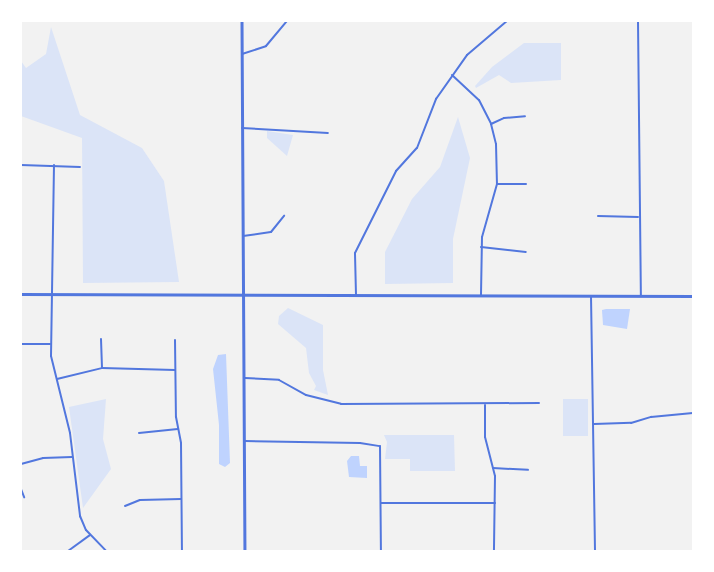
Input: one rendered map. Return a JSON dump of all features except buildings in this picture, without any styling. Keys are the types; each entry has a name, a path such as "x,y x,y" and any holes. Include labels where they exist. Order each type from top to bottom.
{"street":[{"path":"242,21 242,295 245,551"},
{"path":"242,54 266,46 287,21"},
{"path":"356,295 355,253 360,239 396,171 417,148 436,99 452,75 478,44 508,21"},
{"path":"638,21 638,217 642,296"},
{"path":"452,75 470,88 491,124 498,160 497,184 481,247 481,296"},
{"path":"491,124 504,118 525,116"},
{"path":"242,128 328,133"},
{"path":"21,165 80,167"},
{"path":"54,165 54,294 50,344 72,457 75,498 80,516 90,535 106,551"},
{"path":"497,184 526,184"},
{"path":"242,236 271,232 284,216"},
{"path":"598,216 638,217"},
{"path":"481,247 526,252"},
{"path":"21,294 693,296"},
{"path":"591,296 594,551"},
{"path":"101,339 102,368"},
{"path":"175,340 182,551"},
{"path":"21,344 50,344"},
{"path":"57,380 102,368 175,370"},
{"path":"243,378 279,380 306,395 341,404 540,403"},
{"path":"485,404 485,437 493,468 495,503 494,551"},
{"path":"593,424 631,423 651,417 693,413"},
{"path":"140,433 178,429"},
{"path":"244,441 360,443 380,446 381,551"},
{"path":"21,464 32,459 72,457"},
{"path":"493,468 528,470"},
{"path":"21,489 24,497"},
{"path":"125,506 140,500 181,499"},
{"path":"381,503 495,503"},
{"path":"68,551 90,535"}],"shaded area":[{"path":"51,27 80,115 142,148 164,181 179,282 83,283 82,138 21,116 21,61 26,68 46,54"},
{"path":"524,43 561,43 561,80 511,83 499,75 476,88 475,86 492,67"},
{"path":"458,117 470,158 453,239 453,283 385,284 385,252 412,199 440,167"},
{"path":"267,131 293,135 287,156 267,138"},
{"path":"288,308 323,325 323,370 328,395 314,390 316,386 309,373 306,348 278,324 279,316"},
{"path":"106,399 103,439 111,469 83,508 69,407"},
{"path":"563,399 588,399 588,436 563,436"},
{"path":"384,435 454,435 455,471 410,471 410,459 385,459 387,442"}],"water":[{"path":"630,309 627,329 603,325 602,310"},
{"path":"226,354 230,463 225,467 219,464 219,425 213,369 218,355"},
{"path":"351,456 359,456 360,466 367,466 367,478 349,477 347,461"}]}
